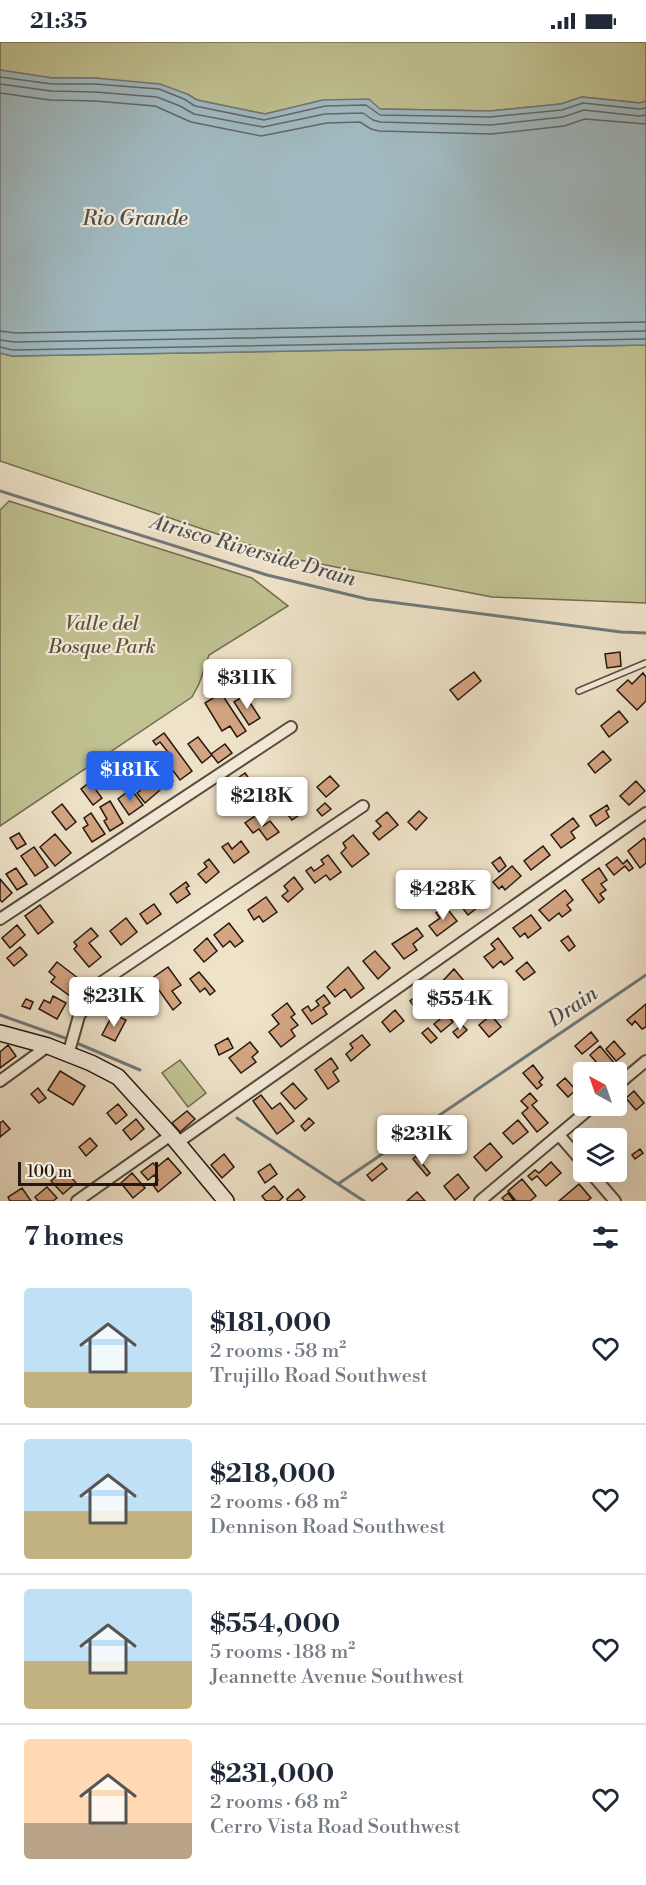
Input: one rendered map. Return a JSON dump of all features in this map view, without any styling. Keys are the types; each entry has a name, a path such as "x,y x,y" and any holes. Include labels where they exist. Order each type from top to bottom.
{"street":[{"path":"0,919 291,726"},
{"path":"68,1055 79,1016 102,982 363,806"},
{"path":"77,1201 174,1139 646,813"},
{"path":"0,1033 48,1046 91,1063 118,1077 174,1139 221,1199"},
{"path":"0,1081 48,1046"},
{"path":"627,1077 646,1061"},
{"path":"480,1201 581,1116"},
{"path":"559,1135 573,1151"},
{"path":"599,1182 615,1201"}],"lane":[{"path":"579,691 646,663"}],"green space":[{"path":"0,42 646,42 646,101 640,103 582,97 561,104 490,111 380,109 324,100 265,114 197,100 187,94 96,78 52,78 0,70"},
{"path":"646,345 646,603 492,597 289,558 0,461 0,353 12,356"},
{"name":"Valle del Bosque Park","path":"9,501 252,578 288,606 209,655 192,697 0,826 0,510"},
{"path":"180,1060 206,1093 188,1107 162,1073"}],"water":[{"name":"Rio Grande","path":"0,70 52,78 95,78 160,84 197,100 265,114 323,100 369,99 380,109 490,111 561,104 582,97 640,103 646,101 646,345 12,356 0,353"}],"building":[{"path":"620,652 621,666 607,668 605,654"},
{"path":"474,672 481,681 458,700 450,690"},
{"path":"643,673 646,677 646,701 637,710 617,690 628,680 632,684"},
{"path":"221,693 246,731 237,737 230,726 222,731 205,703"},
{"path":"245,695 260,718 249,725 234,702"},
{"path":"619,711 628,722 609,737 601,726"},
{"path":"164,733 192,771 180,780 165,760 171,756 160,742 156,745 153,741"},
{"path":"198,737 211,754 225,744 232,753 218,763 212,755 202,763 188,744"},
{"path":"603,751 611,760 595,773 588,764"},
{"path":"165,771 173,781 166,787 158,777"},
{"path":"245,773 264,800 253,808 245,797 238,802 241,807 237,810 218,783 228,776 232,782"},
{"path":"330,776 339,786 326,797 317,787"},
{"path":"152,780 160,790 145,803 137,793"},
{"path":"636,781 645,791 629,805 620,796"},
{"path":"90,782 102,798 93,805 81,789"},
{"path":"131,789 143,805 129,815 118,799"},
{"path":"290,790 292,793 297,790 306,802 295,810 299,815 292,820 284,810 290,806 282,796"},
{"path":"110,801 123,823 110,831 104,821 107,819 100,807"},
{"path":"325,803 331,809 322,816 317,810"},
{"path":"62,804 76,822 66,830 52,812"},
{"path":"607,805 609,809 606,811 609,817 596,826 590,816"},
{"path":"419,811 427,818 416,830 408,822"},
{"path":"387,812 398,825 379,840 373,833 381,826 376,821"},
{"path":"91,813 105,834 92,842 83,828 88,825 84,818"},
{"path":"255,816 263,826 270,821 279,832 267,840 259,829 253,833 245,823"},
{"path":"573,818 579,826 571,832 575,838 561,848 551,835"},
{"path":"19,833 26,844 17,849 10,838"},
{"path":"55,834 71,853 55,866 40,847"},
{"path":"353,835 369,854 352,867 341,853 346,848 343,843"},
{"path":"644,838 646,863 640,868 628,851"},
{"path":"241,841 249,852 234,863 222,847 228,843 232,849"},
{"path":"543,846 550,855 531,870 524,861"},
{"path":"34,847 48,867 35,876 21,856"},
{"path":"328,855 341,872 330,880 326,875 315,883 306,871 311,867 314,871 324,864 321,860"},
{"path":"500,857 506,866 499,872 492,863"},
{"path":"617,857 623,864 627,860 633,868 629,871 625,866 614,875 606,865"},
{"path":"209,859 219,872 206,883 198,874 207,867 204,863"},
{"path":"512,866 521,876 505,890 502,886 499,889 493,882"},
{"path":"16,868 27,884 17,890 6,874"},
{"path":"599,868 607,880 601,884 606,890 600,894 604,899 599,903 582,880"},
{"path":"294,877 303,889 288,902 282,896 288,891 284,886"},
{"path":"0,879 12,893 2,902 0,900"},
{"path":"186,882 189,886 186,888 190,894 177,903 170,894"},
{"path":"478,885 485,894 479,898 483,903 468,915 457,901 462,896 465,901 472,896 469,892"},
{"path":"565,890 573,900 567,905 571,910 562,917 559,913 549,921 539,910"},
{"path":"266,897 277,912 263,922 259,916 254,920 248,910"},
{"path":"154,904 161,914 147,924 140,914"},
{"path":"40,905 53,922 38,934 25,916"},
{"path":"445,906 457,921 437,936 429,926 440,918 436,913"},
{"path":"531,915 541,928 528,938 525,933 520,937 513,928"},
{"path":"126,918 137,932 121,945 110,931"},
{"path":"229,923 243,941 235,947 230,941 223,947 214,935"},
{"path":"17,925 25,935 10,948 2,938"},
{"path":"91,928 98,936 89,943 101,957 89,967 74,949 77,946 74,942"},
{"path":"417,928 423,936 413,944 417,950 404,959 392,944"},
{"path":"568,936 575,946 569,951 561,941"},
{"path":"207,938 217,951 204,962 194,950"},
{"path":"498,938 513,958 504,965 501,961 493,968 484,957 495,949 491,944"},
{"path":"20,947 27,955 14,966 7,958"},
{"path":"375,951 390,968 378,979 363,961"},
{"path":"57,962 87,985 84,988 79,984 70,996 51,982 55,977 49,972"},
{"path":"527,962 535,972 524,980 516,971"},
{"path":"168,967 181,985 172,991 181,1003 173,1010 151,979"},
{"path":"348,967 364,988 351,998 345,989 335,997 327,987"},
{"path":"454,969 464,981 448,995 439,985"},
{"path":"199,972 215,991 210,995 205,988 200,992 190,979"},
{"path":"428,987 441,1002 422,1017 410,1001"},
{"path":"139,990 149,1001 135,1012 126,1001"},
{"path":"324,995 330,1003 323,1008 327,1014 312,1024 302,1010 308,1006 311,1011 319,1005 316,1001"},
{"path":"53,996 66,1003 57,1019 39,1009 44,1000 50,1003"},
{"path":"26,999 33,1002 30,1009 22,1006"},
{"path":"287,1003 295,1014 291,1017 298,1025 291,1030 295,1036 281,1047 269,1032 279,1024 272,1015"},
{"path":"646,1004 646,1027 642,1029 635,1021 632,1025 627,1020"},
{"path":"395,1010 404,1021 390,1032 382,1022"},
{"path":"113,1014 126,1020 115,1041 102,1035"},
{"path":"446,1014 453,1022 441,1032 434,1024"},
{"path":"491,1015 501,1027 489,1037 479,1025"},
{"path":"462,1025 467,1030 458,1038 453,1032"},
{"path":"428,1028 437,1038 431,1043 422,1033"},
{"path":"591,1032 598,1041 582,1054 575,1046"},
{"path":"362,1035 370,1045 351,1061 346,1054 353,1048 350,1044"},
{"path":"228,1038 233,1048 219,1055 215,1045"},
{"path":"614,1041 625,1054 616,1061 606,1049"},
{"path":"250,1042 258,1052 252,1057 256,1062 241,1073 229,1058"},
{"path":"8,1045 16,1056 0,1068 0,1052"},
{"path":"600,1046 613,1062 596,1062 590,1055"},
{"path":"331,1058 338,1068 333,1072 339,1081 328,1089 315,1070"},
{"path":"533,1065 543,1078 539,1082 542,1085 537,1089 523,1073"},
{"path":"60,1071 85,1086 73,1105 48,1090"},
{"path":"565,1078 573,1087 573,1093 568,1097 557,1085"},
{"path":"293,1083 307,1099 295,1109 281,1093"},
{"path":"38,1088 46,1098 39,1103 31,1094"},
{"path":"634,1091 644,1103 636,1110 627,1097"},
{"path":"530,1093 537,1101 532,1105 548,1123 537,1132 522,1113 528,1108 521,1101"},
{"path":"261,1095 272,1109 280,1103 294,1121 277,1134 253,1101"},
{"path":"118,1104 127,1115 116,1124 107,1113"},
{"path":"187,1111 195,1119 180,1132 172,1123"},
{"path":"309,1118 314,1123 305,1131 301,1126"},
{"path":"136,1119 144,1129 131,1140 123,1130"},
{"path":"518,1120 528,1132 513,1144 503,1133"},
{"path":"3,1121 10,1129 0,1137 0,1123"},
{"path":"443,1122 460,1142 450,1151 438,1137 433,1141 428,1135"},
{"path":"90,1138 97,1146 86,1156 79,1147"},
{"path":"490,1143 502,1157 486,1171 474,1157"},
{"path":"640,1149 643,1153 635,1159 632,1155"},
{"path":"224,1154 234,1167 222,1178 211,1165"},
{"path":"416,1156 430,1173 427,1176 413,1159"},
{"path":"168,1158 181,1173 158,1192 153,1185 158,1180 154,1175 148,1180 141,1172 153,1163 157,1167"},
{"path":"551,1162 561,1173 546,1186 537,1176 532,1180 528,1176 535,1170 539,1173"},
{"path":"382,1163 387,1169 372,1181 367,1175"},
{"path":"270,1164 277,1174 265,1183 258,1172"},
{"path":"64,1169 76,1183 63,1194 51,1181"},
{"path":"132,1173 145,1188 133,1198 121,1183"},
{"path":"458,1174 469,1188 455,1200 444,1186"},
{"path":"522,1179 536,1196 530,1201 516,1201 508,1191"},
{"path":"579,1184 591,1198 587,1201 559,1201"},
{"path":"274,1186 283,1197 279,1201 266,1201 262,1196"},
{"path":"47,1187 57,1198 53,1201 38,1201 35,1197"},
{"path":"22,1188 31,1201 10,1201 8,1197"},
{"path":"298,1189 305,1197 300,1201 288,1201 287,1199"},
{"path":"417,1192 425,1201 407,1201"},
{"path":"508,1193 514,1201 505,1201 502,1198"}],"waterway":[{"name":"Atrisco Riverside Drain","path":"0,491 267,575 367,599 621,632 646,633"},
{"name":"Drain","path":"338,1184 646,975"},
{"path":"0,1015 65,1038"},
{"path":"79,1044 140,1070"},
{"path":"237,1118 364,1201"}]}
